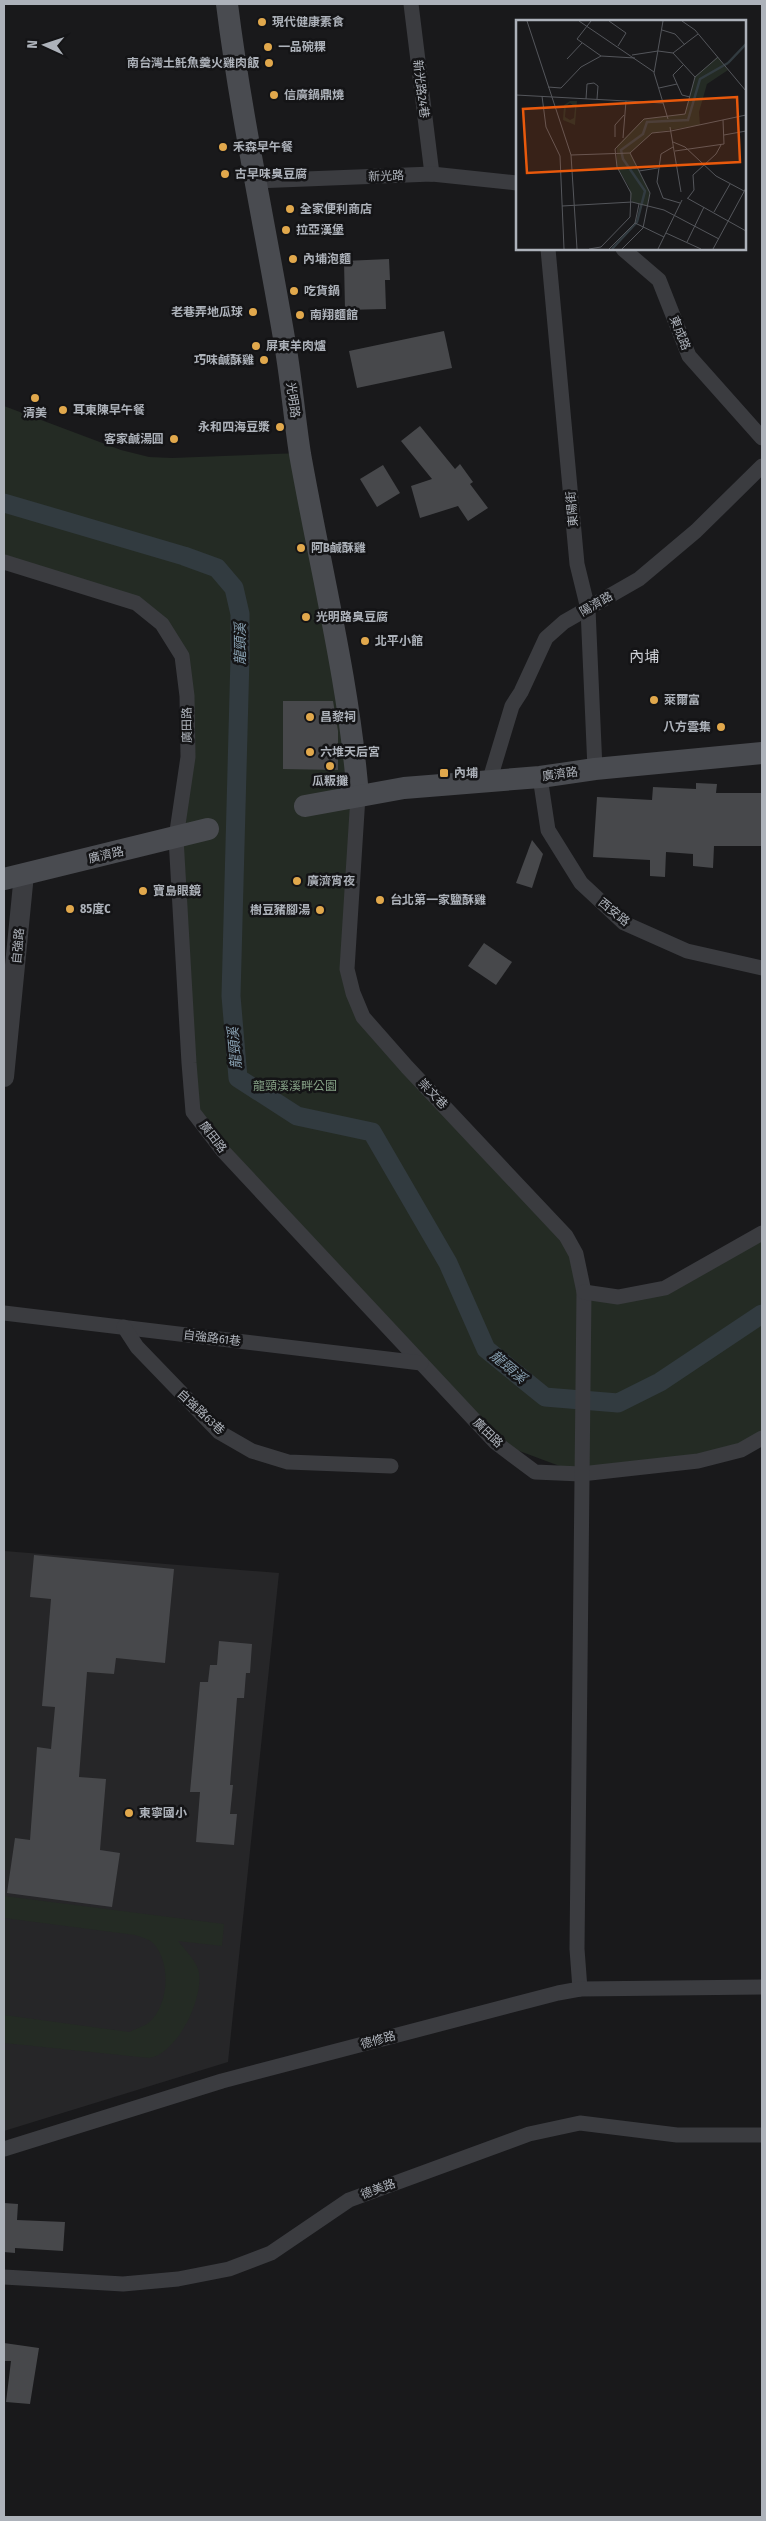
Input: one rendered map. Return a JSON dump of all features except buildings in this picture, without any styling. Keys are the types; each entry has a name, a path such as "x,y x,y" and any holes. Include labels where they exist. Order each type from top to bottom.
{"main road":[{"name":"光明路","path":"227,4 255,181 284,339 300,453 327,589 354,755 358,796"},
{"name":"廣濟路","path":"305,806 404,788 489,782 595,769 762,753"},
{"name":"廣濟路","path":"14,876 208,829"}],"street":[{"name":"新光路24巷","path":"411,4 432,174"},
{"name":"新光路","path":"255,181 432,174 516,184"},
{"name":"東陽街","path":"548,250 577,564 588,609 595,769"},
{"name":"東成路","path":"624,250 659,280 689,356 762,438"},
{"name":"陽濟路","path":"489,782 512,706 521,692 546,638 564,622 639,579 696,531 762,466"},
{"name":"廣田路","path":"4,562 136,603 162,624 182,656 187,696 188,757 176,838 194,1112 223,1151 496,1442 535,1472 581,1474 698,1461 742,1450 762,1438"},
{"name":"西安路","path":"540,777 548,830 581,884 624,923 687,951 762,968"},
{"name":"崇文巷","path":"358,796 347,969 353,993 363,1017 407,1067 566,1236 576,1254 584,1292 577,1949 580,1989"},
{"name":"自強路","path":"4,1077 14,876"},
{"path":"584,1292 618,1297 665,1288 762,1233"},
{"name":"自強路61巷","path":"4,1313 421,1363"},
{"name":"自強路63巷","path":"124,1327 137,1347 219,1432 252,1451 288,1462 391,1466"},
{"name":"德修路","path":"4,2150 222,2081 580,1989 762,1986"},
{"name":"德美路","path":"4,2277 123,2284 178,2279 229,2269 271,2253 349,2200 529,2134 580,2122 677,2135 762,2135"}],"shaded area":[{"name":"東寧國小","path":"4,1551 279,1573 228,2062 4,2131"}],"green space":[{"name":"龍頸溪溪畔公園","path":"4,406 121,450 149,457 172,458 300,453 363,792 347,969 363,1017 566,1236 584,1292 665,1288 762,1233 762,1438 741,1450 581,1474 495,1442 193,1112 176,838 188,757 182,656 136,603 4,562"},
{"path":"4,1896 224,1924 222,1946 178,1941 196,1964 199,1973 199,1984 197,1997 186,2024 169,2047 149,2058 4,2043 4,2015 129,2032 147,2024 154,2017 164,1997 165,1973 159,1952 149,1940 135,1935 4,1918"}],"waterway":[{"name":"龍頸溪","path":"4,503 184,556 217,568 234,588 240,614 240,657 231,996 238,1078 297,1116 372,1132 448,1263 486,1349 545,1397 618,1403 660,1382 762,1314"}],"place":[{"name":"現代健康素食","path":"262,22"},
{"name":"一品碗粿","path":"268,47"},
{"name":"南台灣土魠魚羹火雞肉飯","path":"269,63"},
{"name":"信廣鍋鼎燒","path":"274,95"},
{"name":"禾森早午餐","path":"223,147"},
{"name":"古早味臭豆腐","path":"225,174"},
{"name":"全家便利商店","path":"290,209"},
{"name":"拉亞漢堡","path":"286,230"},
{"name":"內埔泡麵","path":"293,259"},
{"name":"吃貨鍋","path":"294,291"},
{"name":"老巷弄地瓜球","path":"253,312"},
{"name":"南翔麵館","path":"300,315"},
{"name":"屏東羊肉爐","path":"256,346"},
{"name":"巧味鹹酥雞","path":"264,360"},
{"name":"清美","path":"35,398"},
{"name":"耳東陳早午餐","path":"63,410"},
{"name":"永和四海豆漿","path":"280,427"},
{"name":"客家鹹湯圓","path":"174,439"},
{"name":"阿B鹹酥雞","path":"301,548"},
{"name":"光明路臭豆腐","path":"306,617"},
{"name":"北平小館","path":"365,641"},
{"name":"萊爾富","path":"654,700"},
{"name":"昌黎祠","path":"310,717"},
{"name":"八方雲集","path":"721,727"},
{"name":"六堆天后宮","path":"310,752"},
{"name":"瓜粄攤","path":"330,766"},
{"name":"內埔","path":"444,773"},
{"name":"廣濟宵夜","path":"297,881"},
{"name":"寶島眼鏡","path":"143,891"},
{"name":"台北第一家鹽酥雞","path":"380,900"},
{"name":"85度C","path":"70,909"},
{"name":"樹豆豬腳湯","path":"320,910"},
{"name":"東寧國小","path":"129,1813"}],"district":[{"name":"內埔","path":"644,657"}]}
